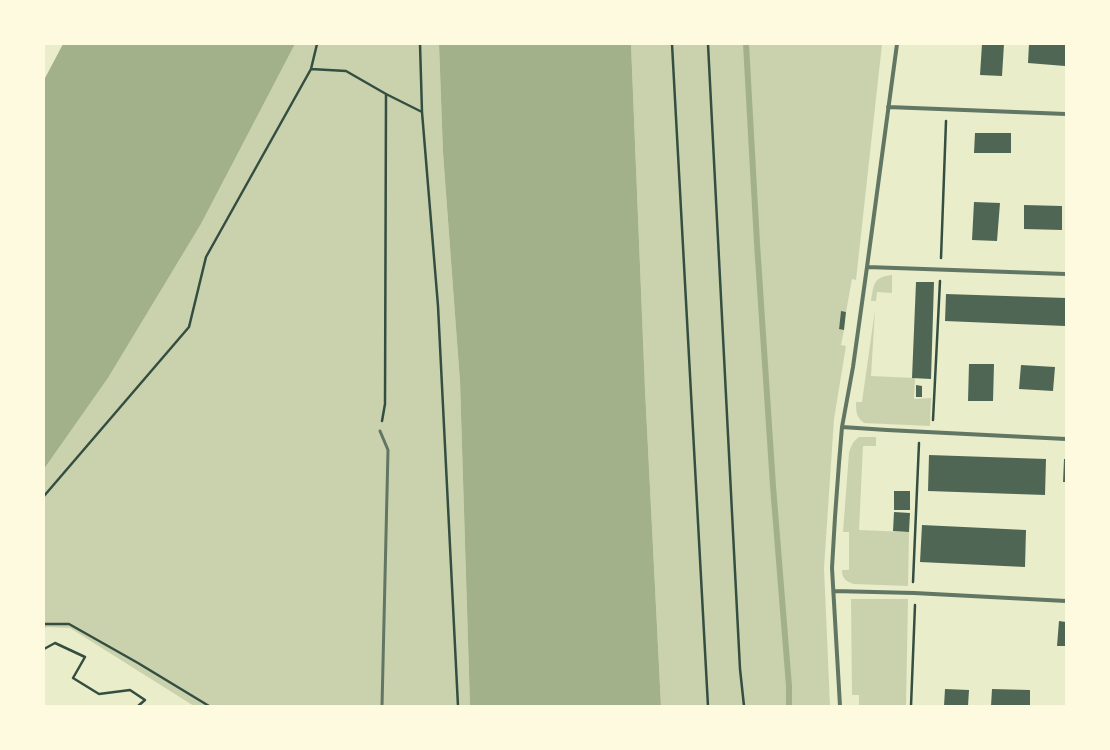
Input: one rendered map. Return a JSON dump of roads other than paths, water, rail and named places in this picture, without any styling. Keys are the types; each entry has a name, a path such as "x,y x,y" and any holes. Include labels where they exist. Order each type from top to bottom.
{"street":[{"path":"840,706 832,568 842,427 853,366 897,44"},
{"path":"888,107 1066,114"},
{"path":"867,267 1066,274"},
{"path":"842,427 1066,439"},
{"path":"834,591 914,593 1066,601"}],"lane":[{"path":"380,431 388,450 382,706"}],"waterway":[{"path":"746,44 757,243 773,486 789,686 789,706"}]}
